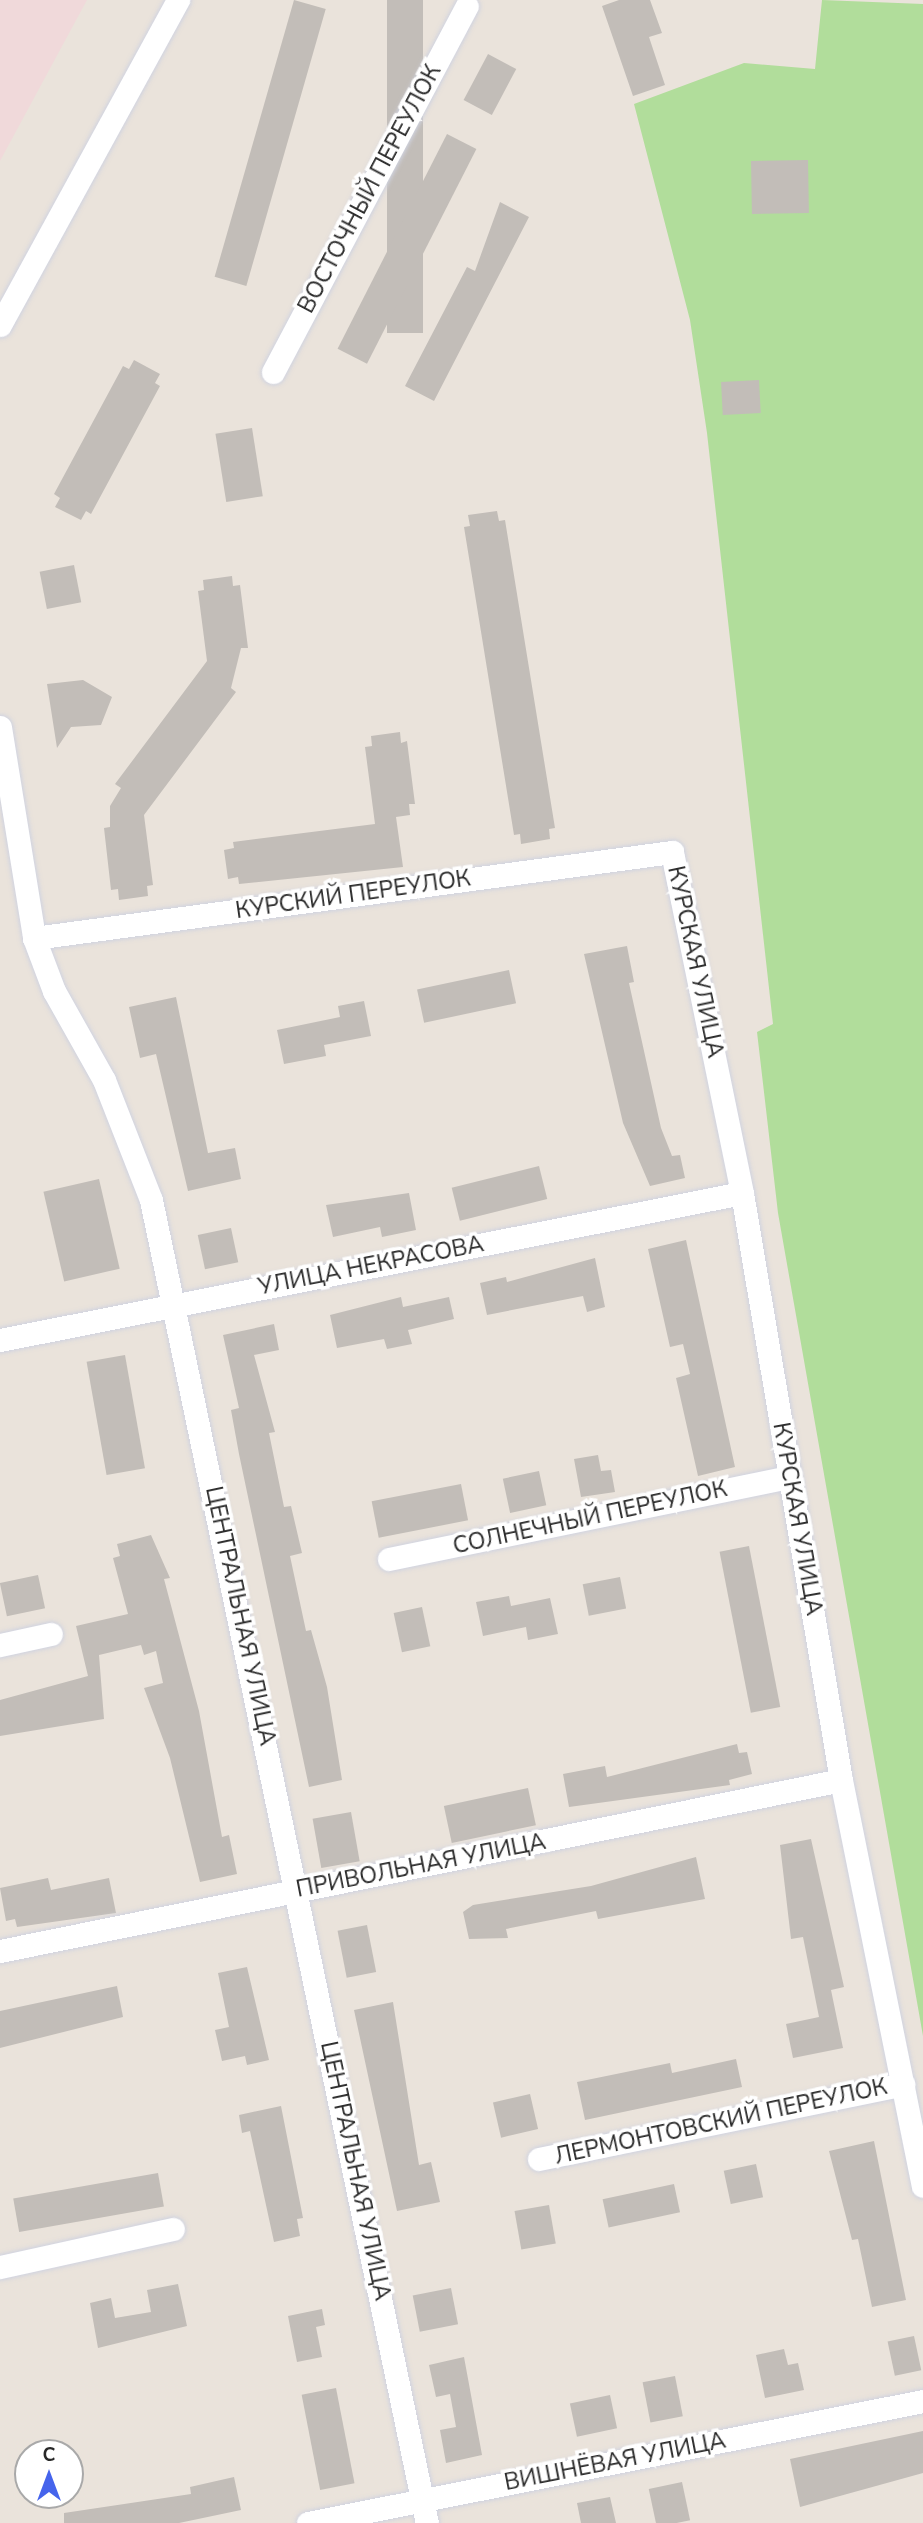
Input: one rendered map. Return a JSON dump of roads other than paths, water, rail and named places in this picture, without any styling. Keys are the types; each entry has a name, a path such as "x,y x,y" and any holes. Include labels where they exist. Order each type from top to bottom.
{"street":[{"path":"0,325 178,0"},
{"name":"ВОСТОЧНЫЙ ПЕРЕУЛОК","path":"273,372 467,6"},
{"name":"ЦЕНТРАЛЬНАЯ УЛИЦА","path":"0,727 34,938 137,1159 175,1305 424,2512"},
{"name":"КУРСКИЙ ПЕРЕУЛОК","path":"34,938 672,852"},
{"name":"КУРСКАЯ УЛИЦА","path":"672,852 742,1193 841,1780 923,2186"},
{"name":"УЛИЦА НЕКРАСОВА","path":"0,1340 742,1193"},
{"name":"СОЛНЕЧНЫЙ ПЕРЕУЛОК","path":"389,1559 790,1477"},
{"path":"0,1645 51,1633"},
{"name":"ПРИВОЛЬНАЯ УЛИЦА","path":"0,1951 841,1780"},
{"name":"ЛЕРМОНТОВСКИЙ ПЕРЕУЛОК","path":"540,2159 903,2084"},
{"path":"0,2267 173,2229"},
{"name":"ВИШНЁВАЯ УЛИЦА","path":"307,2523 424,2512 923,2401"}]}
